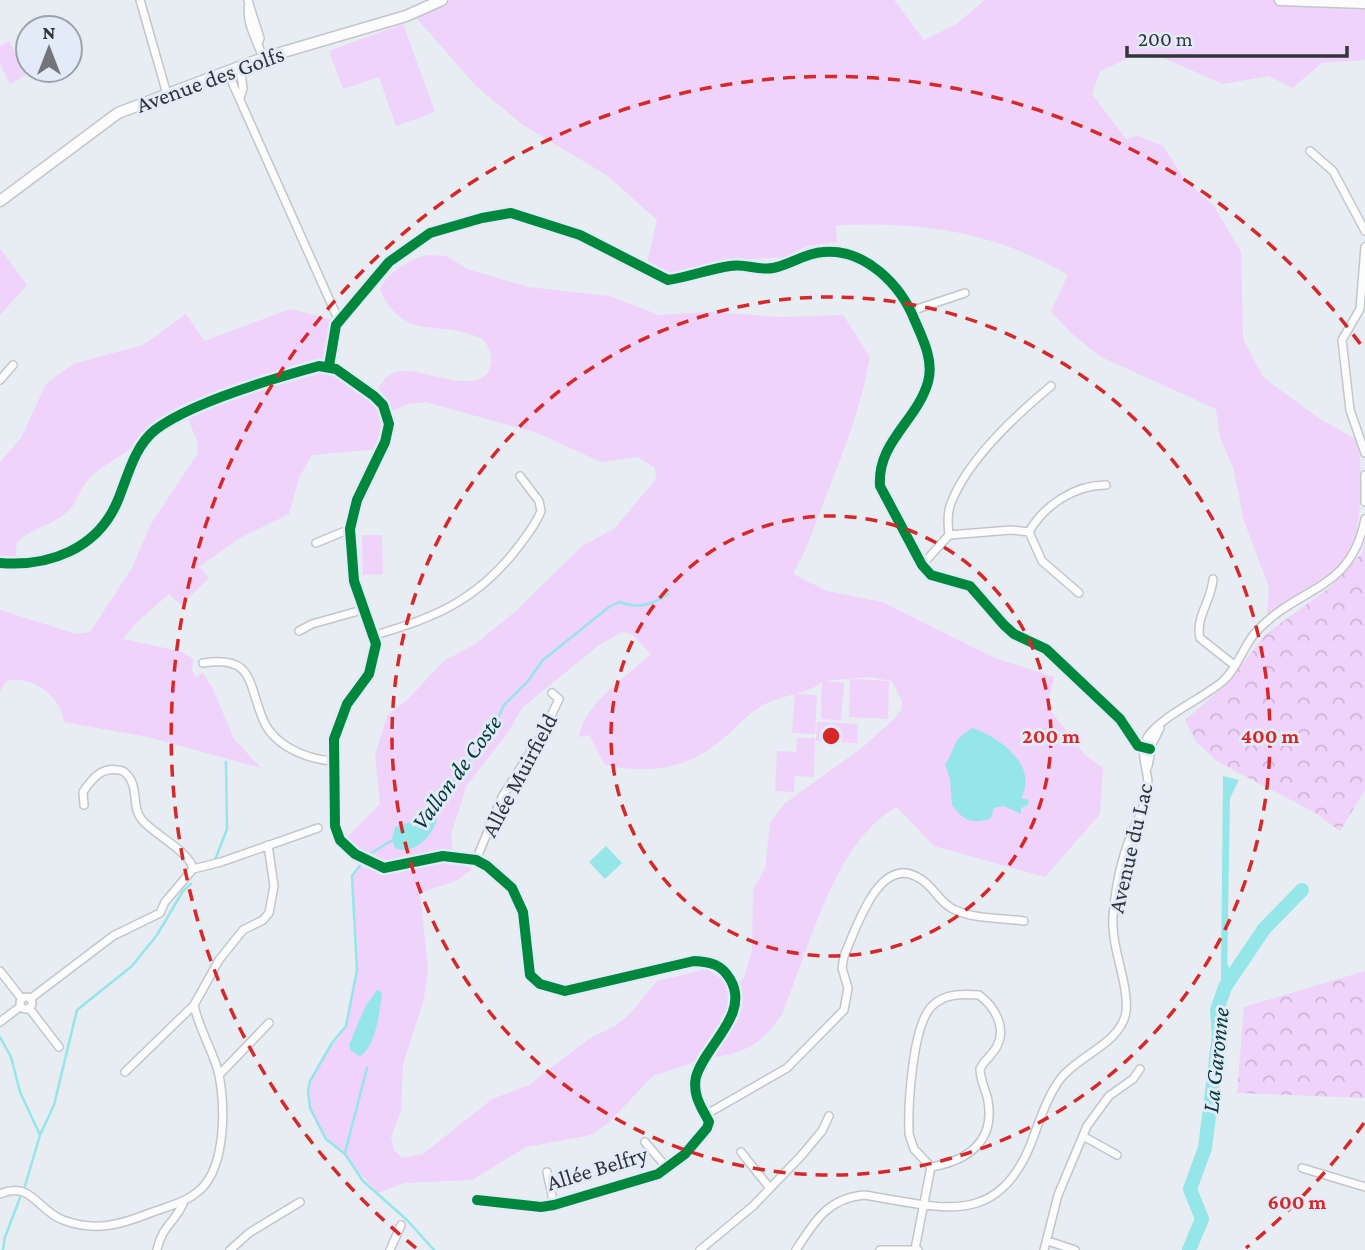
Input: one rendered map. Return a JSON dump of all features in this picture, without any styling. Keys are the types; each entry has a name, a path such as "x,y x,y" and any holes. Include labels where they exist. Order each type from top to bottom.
{"main road":[{"name":"Avenue des Golfs","path":"0,201 100,124 240,66 406,16 442,0"},
{"path":"1280,0 1365,3"}],"street":[{"path":"140,0 167,94"},
{"path":"249,2 263,58"},
{"path":"240,66 243,76 240,98"},
{"path":"227,71 339,321"},
{"path":"1310,151 1333,171 1365,231"},
{"path":"329,366 334,331 339,321 389,262 430,233 506,213 590,238 668,280 729,266 771,268 824,251 844,253 884,275 900,292 911,311 930,361 930,374 920,399 883,457 880,486 922,565 931,575 970,586 1014,634 1046,649 1120,719 1134,736 1148,743"},
{"path":"1365,247 1363,301 1342,340 1350,410 1365,453"},
{"path":"911,311 965,293"},
{"path":"0,380 13,365"},
{"path":"0,563 51,561 91,538 117,503 142,444 152,432 172,418 293,373 329,366 379,400 388,414 389,424 385,442 357,500 350,529 351,564 362,610 375,635 373,664 340,717 334,739 335,826 340,840 355,853 384,868 443,856 475,860 512,888 523,912 527,965 530,975 540,984 565,991 694,961 713,962 724,970 733,985 734,1010 696,1077 697,1100 705,1115 787,1068 844,1010 848,988 842,968 845,956 879,883 890,876 903,872 916,875 946,906 957,912 1024,921"},
{"path":"922,565 949,535 950,503 960,485 1010,423 1051,386"},
{"path":"1365,475 1365,502"},
{"path":"375,635 430,618 466,599 494,578 541,510 539,501 520,476"},
{"path":"1029,532 1049,507 1079,489 1106,485"},
{"name":"Avenue du Lac","path":"796,1250 827,1208 850,1196 864,1195 950,1208 980,1203 1013,1181 1053,1090 1079,1059 1112,1037 1122,1023 1126,1002 1114,945 1113,920 1129,840 1146,798 1148,743 1162,725 1225,680 1254,634 1269,619 1351,562 1365,519"},
{"path":"316,543 350,529"},
{"path":"949,535 1011,530 1029,532"},
{"path":"1029,532 1042,561 1079,593"},
{"path":"1213,579 1212,593 1199,622 1200,638 1234,665"},
{"path":"299,631 312,624 362,610"},
{"path":"203,663 224,662 237,665 249,675 262,718 279,743 333,761"},
{"name":"Allée Muirfield","path":"475,860 502,797 544,731 559,699 552,693"},
{"path":"84,805 83,792 95,776 110,769 123,771 133,781 138,816 159,838 189,859 193,869"},
{"path":"0,1022 113,936 160,913 165,901 193,869 318,828"},
{"path":"125,1072 194,1004 219,960 243,930 263,920 269,913 274,886 268,845"},
{"path":"0,971 59,1047"},
{"path":"979,995 997,1014 1000,1030 999,1042 980,1069 988,1104 985,1138 977,1150 964,1158 931,1167 914,1149 909,1134 919,1035 932,1006 945,997 979,995"},
{"path":"0,1194 19,1190 29,1192 48,1213 62,1220 100,1228 119,1226 184,1201 201,1189 211,1177 216,1162 220,1128 219,1075 199,1030 194,1004"},
{"path":"219,1075 269,1023"},
{"path":"1044,1250 1058,1195 1095,1112 1140,1069"},
{"name":"Allée Belfry","path":"477,1200 541,1207 638,1182 667,1168 685,1154 709,1122 705,1115"},
{"path":"700,1250 753,1206 812,1145 829,1116"},
{"path":"1083,1136 1117,1155"},
{"path":"645,1142 667,1168"},
{"path":"741,1152 769,1188"},
{"path":"880,1250 917,1249 922,1204 931,1167"},
{"path":"1302,1168 1365,1187"},
{"path":"547,1172 554,1205"},
{"path":"157,1250 165,1225 181,1210 184,1201"},
{"path":"230,1250 248,1233 300,1202"},
{"path":"390,1250 401,1225"},
{"path":"1048,1241 1075,1250"}],"green space":[{"path":"441,0 894,0 924,40 955,25 985,0 1365,0 1365,60 1322,63 1292,88 1269,76 1223,84 1164,58 1131,57 1100,71 1092,94 1126,139 1138,136 1163,146 1185,180 1214,206 1241,252 1243,339 1263,377 1317,417 1357,440 1361,470 1360,499 1351,558 1267,616 1269,587 1244,521 1233,467 1220,438 1216,409 1101,357 1071,333 1051,311 1068,275 1012,248 956,232 927,228 836,225 837,242 807,246 785,257 736,260 675,280 646,267 657,220 608,176 523,125 476,86 412,13"},
{"path":"403,24 435,112 396,126 379,77 343,89 329,51"},
{"path":"9,41 14,51 14,82 10,84 0,64 0,46"},
{"path":"0,248 27,285 0,315"},
{"path":"428,255 446,256 467,269 528,287 609,296 659,315 710,312 780,317 843,315 870,357 845,448 793,574 827,591 882,602 995,658 1054,677 1047,706 1085,755 1103,768 1100,814 1045,877 934,846 897,807 875,823 856,844 840,870 826,899 782,1014 774,1025 760,1040 744,1050 711,1058 737,1012 737,983 744,978 752,950 753,890 765,869 770,823 784,804 863,747 894,719 901,710 902,701 892,681 869,677 824,681 844,683 841,720 821,719 822,682 810,689 763,705 718,743 678,764 650,769 605,765 589,735 579,737 583,725 598,702 651,654 631,634 622,632 599,645 522,708 507,734 467,785 451,834 453,853 388,863 363,852 346,838 380,804 375,755 387,716 407,700 444,661 474,645 517,610 581,547 615,528 656,479 655,468 638,457 601,462 537,433 426,402 407,404 393,411 378,388 392,373 409,371 451,380 477,380 486,374 491,364 490,350 482,339 467,333 412,324 390,307 380,290 400,267"},
{"path":"290,309 333,320 326,354 332,372 357,386 380,411 386,427 380,449 312,455 299,478 289,514 238,539 199,567 209,578 181,605 169,594 136,623 123,639 183,652 193,659 192,671 196,677 203,673 212,687 234,739 261,768 148,737 64,722 58,704 51,696 35,684 25,681 6,681 0,691 0,610 76,634 90,632 132,568 151,524 198,453 197,440 183,409 164,420 134,446 94,474 67,512 17,542 15,560 0,559 0,462 21,438 46,384 73,364 143,345 186,314 204,341"},
{"path":"362,535 382,535 383,574 363,575"},
{"path":"1365,538 1365,790 1340,831 1314,812 1218,762 1196,742 1185,720 1225,686 1266,634 1329,588 1363,552"},
{"path":"850,679 889,681 888,719 849,717"},
{"path":"795,694 817,695 815,734 792,733"},
{"path":"817,722 858,724 857,743 816,741"},
{"path":"797,738 815,738 814,777 796,776 795,772 794,792 775,791 777,751 796,752"},
{"path":"451,860 472,869 458,880 420,893 428,970 424,999 403,1064 401,1111 391,1137 394,1150 402,1158 423,1154 492,1099 529,1085 590,1038 615,1026 630,1014 657,981 707,969 730,985 729,1013 698,1061 653,1076 608,1123 591,1135 526,1147 472,1180 404,1183 378,1193 317,1126 308,1098 313,1074 346,1026 349,1012 358,958 352,876 358,865 374,871 396,873"},
{"path":"1365,971 1365,1098 1237,1093 1244,1007"}],"water":[{"path":"972,728 1004,745 1021,764 1025,774 1025,786 1021,798 1029,800 1028,805 1021,808 1021,814 1004,806 994,808 991,818 973,821 960,815 952,805 950,779 945,765 957,741"},
{"path":"1223,776 1239,780 1230,798 1227,977 1221,977"},
{"path":"431,807 438,810 437,818 425,840 411,849 395,848 392,839 395,827 423,818"},
{"path":"606,846 622,863 605,879 589,862"},
{"path":"377,990 382,992 376,1027 370,1045 360,1056 351,1051 349,1045 365,1007"}],"waterway":[{"name":"Vallon de Coste","path":"435,810 460,771 492,732 504,705 528,681 543,660 609,607 619,602 645,605 668,594"},
{"path":"215,860 227,829 226,762"},
{"name":"Vallon de Coste","path":"394,839 368,855 352,876 357,970 346,1026 332,1043 310,1081 308,1091 310,1108 326,1139 345,1154 363,1181 407,1220 434,1250"},
{"path":"40,1135 54,1105 77,1010 132,966 157,935 183,891 191,884"},
{"name":"La Garonne","path":"1189,1250 1202,1219 1190,1189 1205,1148 1219,1035 1217,1010 1225,987 1264,929 1302,890"},
{"path":"1225,968 1225,987"},
{"path":"0,1037 11,1057 20,1092 40,1135 25,1186"},
{"path":"345,1153 367,1068"},
{"path":"3,1250 5,1237 21,1195"}],"cycle path":[{"path":"329,366 336,325 389,262 430,233 482,218 511,213 580,235 668,280 736,265 773,268 823,252 853,256 880,272 901,294 929,358 928,382 923,396 891,444 881,470 880,486 922,565 931,575 970,586 1004,625 1014,634 1046,649 1120,719 1138,746 1150,749"},
{"path":"0,563 36,562 54,558 85,543 109,517 137,453 148,437 189,410 257,384 319,366 336,369 383,405 389,424 385,442 357,500 350,529 354,581 376,644 369,674 347,704 334,739 335,826 340,840 355,854 384,868 443,856 476,860 487,866 512,888 523,912 530,975 540,984 565,991 694,961 719,967 727,974 735,992 731,1017 696,1077 697,1095 709,1122 685,1154 658,1174 554,1205 541,1207 477,1200"}]}
